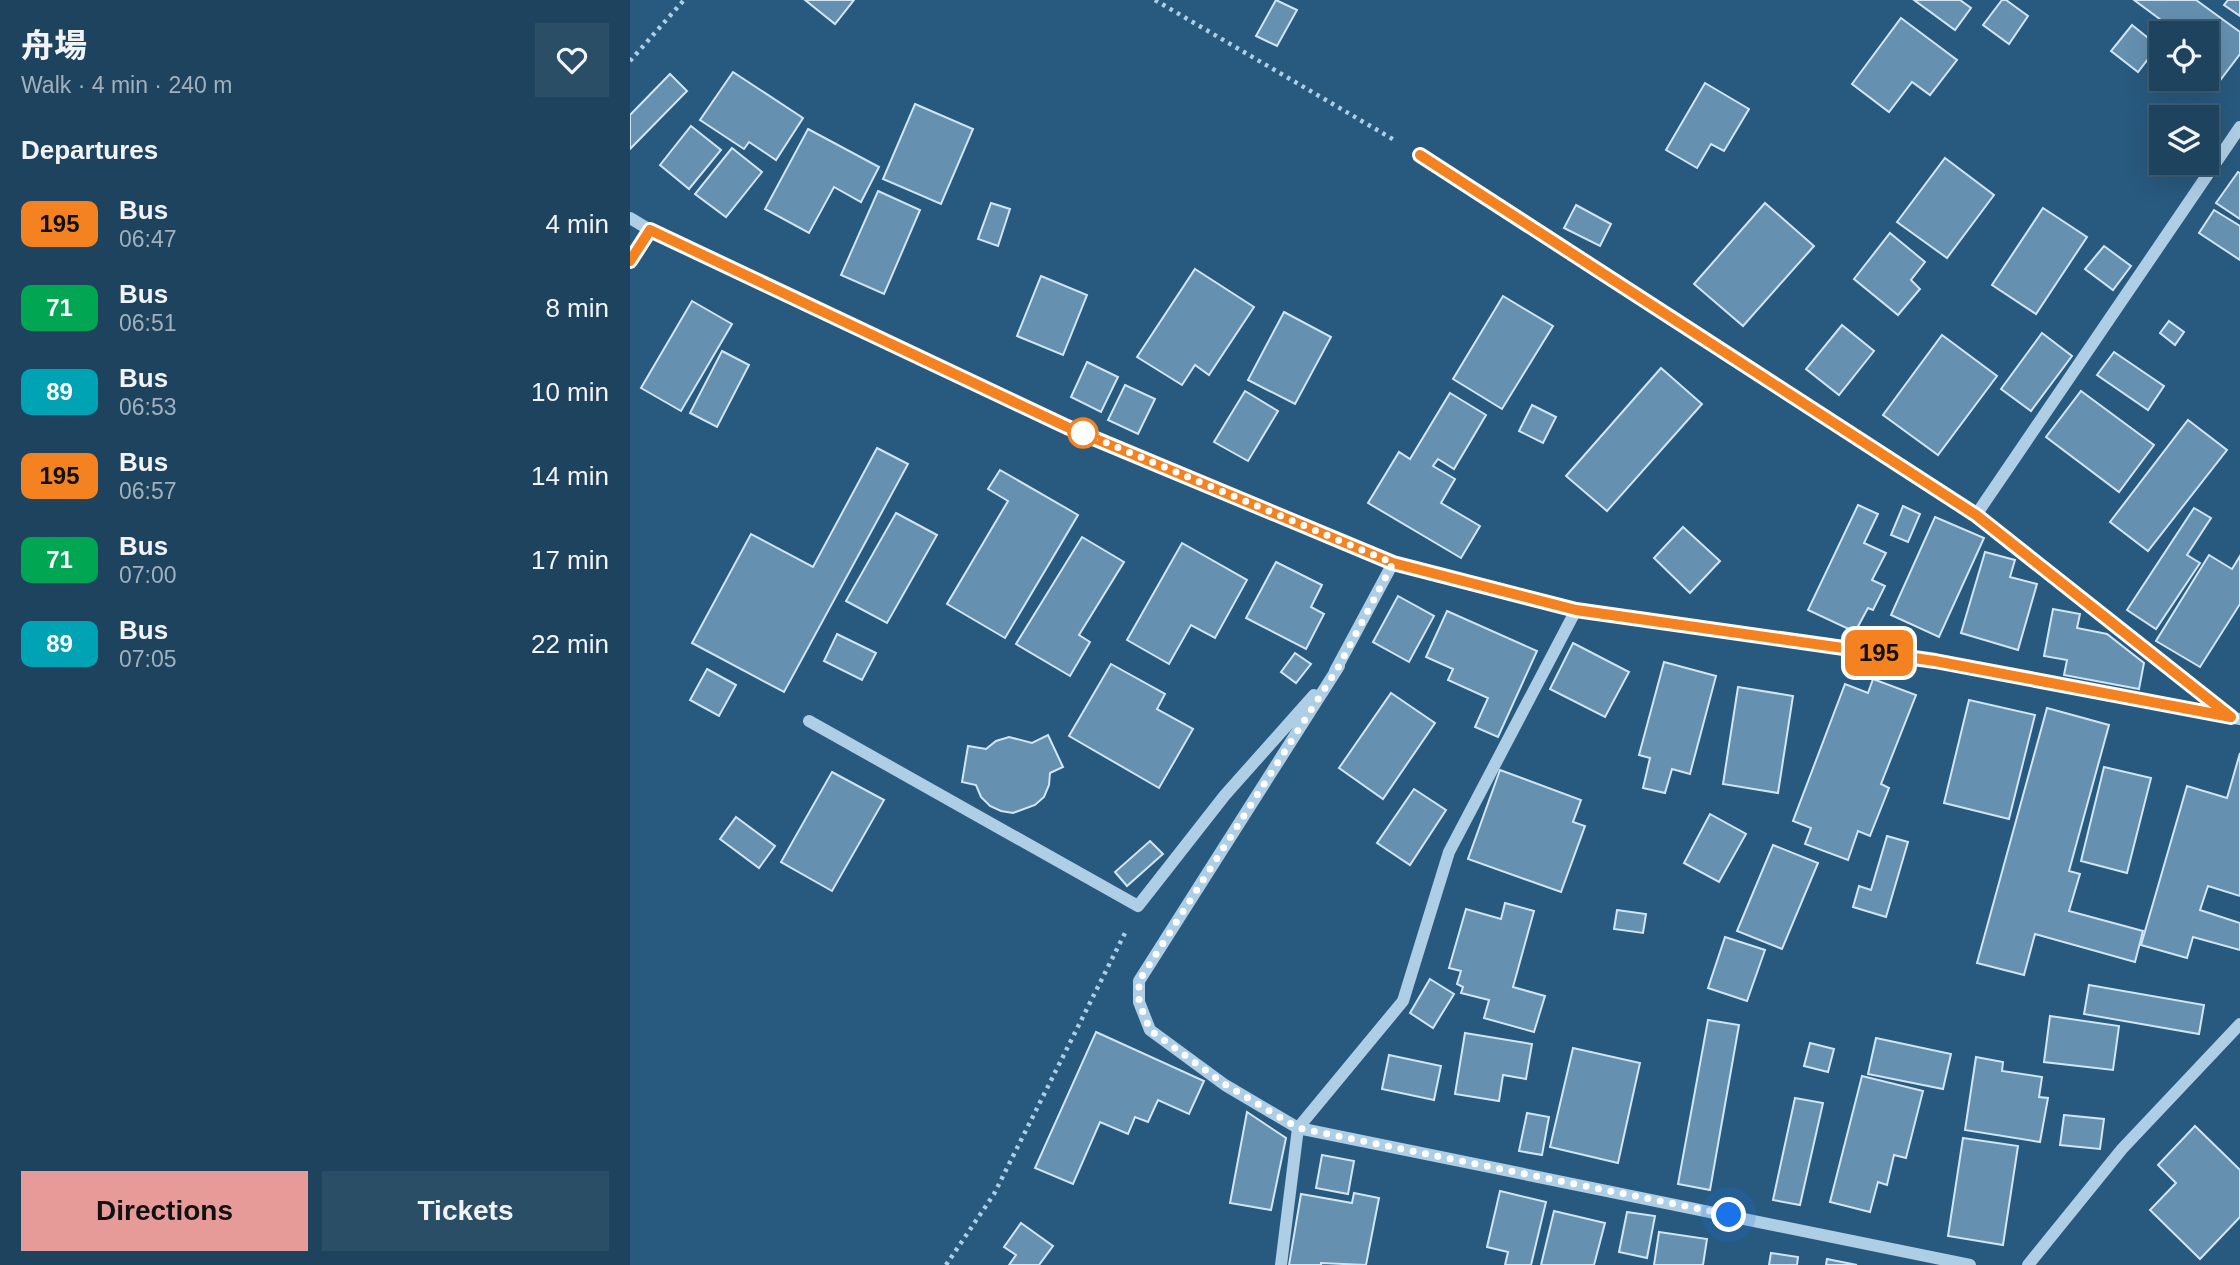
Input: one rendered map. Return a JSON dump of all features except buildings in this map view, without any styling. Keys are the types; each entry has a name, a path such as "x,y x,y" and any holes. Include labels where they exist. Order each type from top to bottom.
{"street":[{"path":"1976,515 2240,127"},
{"path":"1420,155 1976,515 2236,718"},
{"path":"630,218 650,230 1067,427 1393,563 1576,610 1935,661 2236,718"},
{"path":"630,261 650,230"},
{"path":"1393,563 1339,666 1139,981 1139,1002 1150,1030 1226,1085 1298,1128 1970,1265"},
{"path":"1281,1265 1298,1128 1403,1001 1449,852 1576,610"},
{"path":"809,721 1138,906 1225,795 1339,666"},
{"path":"2028,1265 2122,1149 2240,1024"}],"path":[{"path":"630,61 684,0"},
{"path":"1156,0 1420,155"},
{"path":"946,1265 994,1194 1138,906"}],"bus line":[{"name":"195","path":"630,261 650,230 1067,427 1393,563 1576,610 1935,661 2231,717 1976,515 1420,155"}],"route":[{"path":"1083,433 1393,563 1339,666 1139,981 1139,1002 1150,1030 1226,1085 1298,1128 1729,1215"}]}
